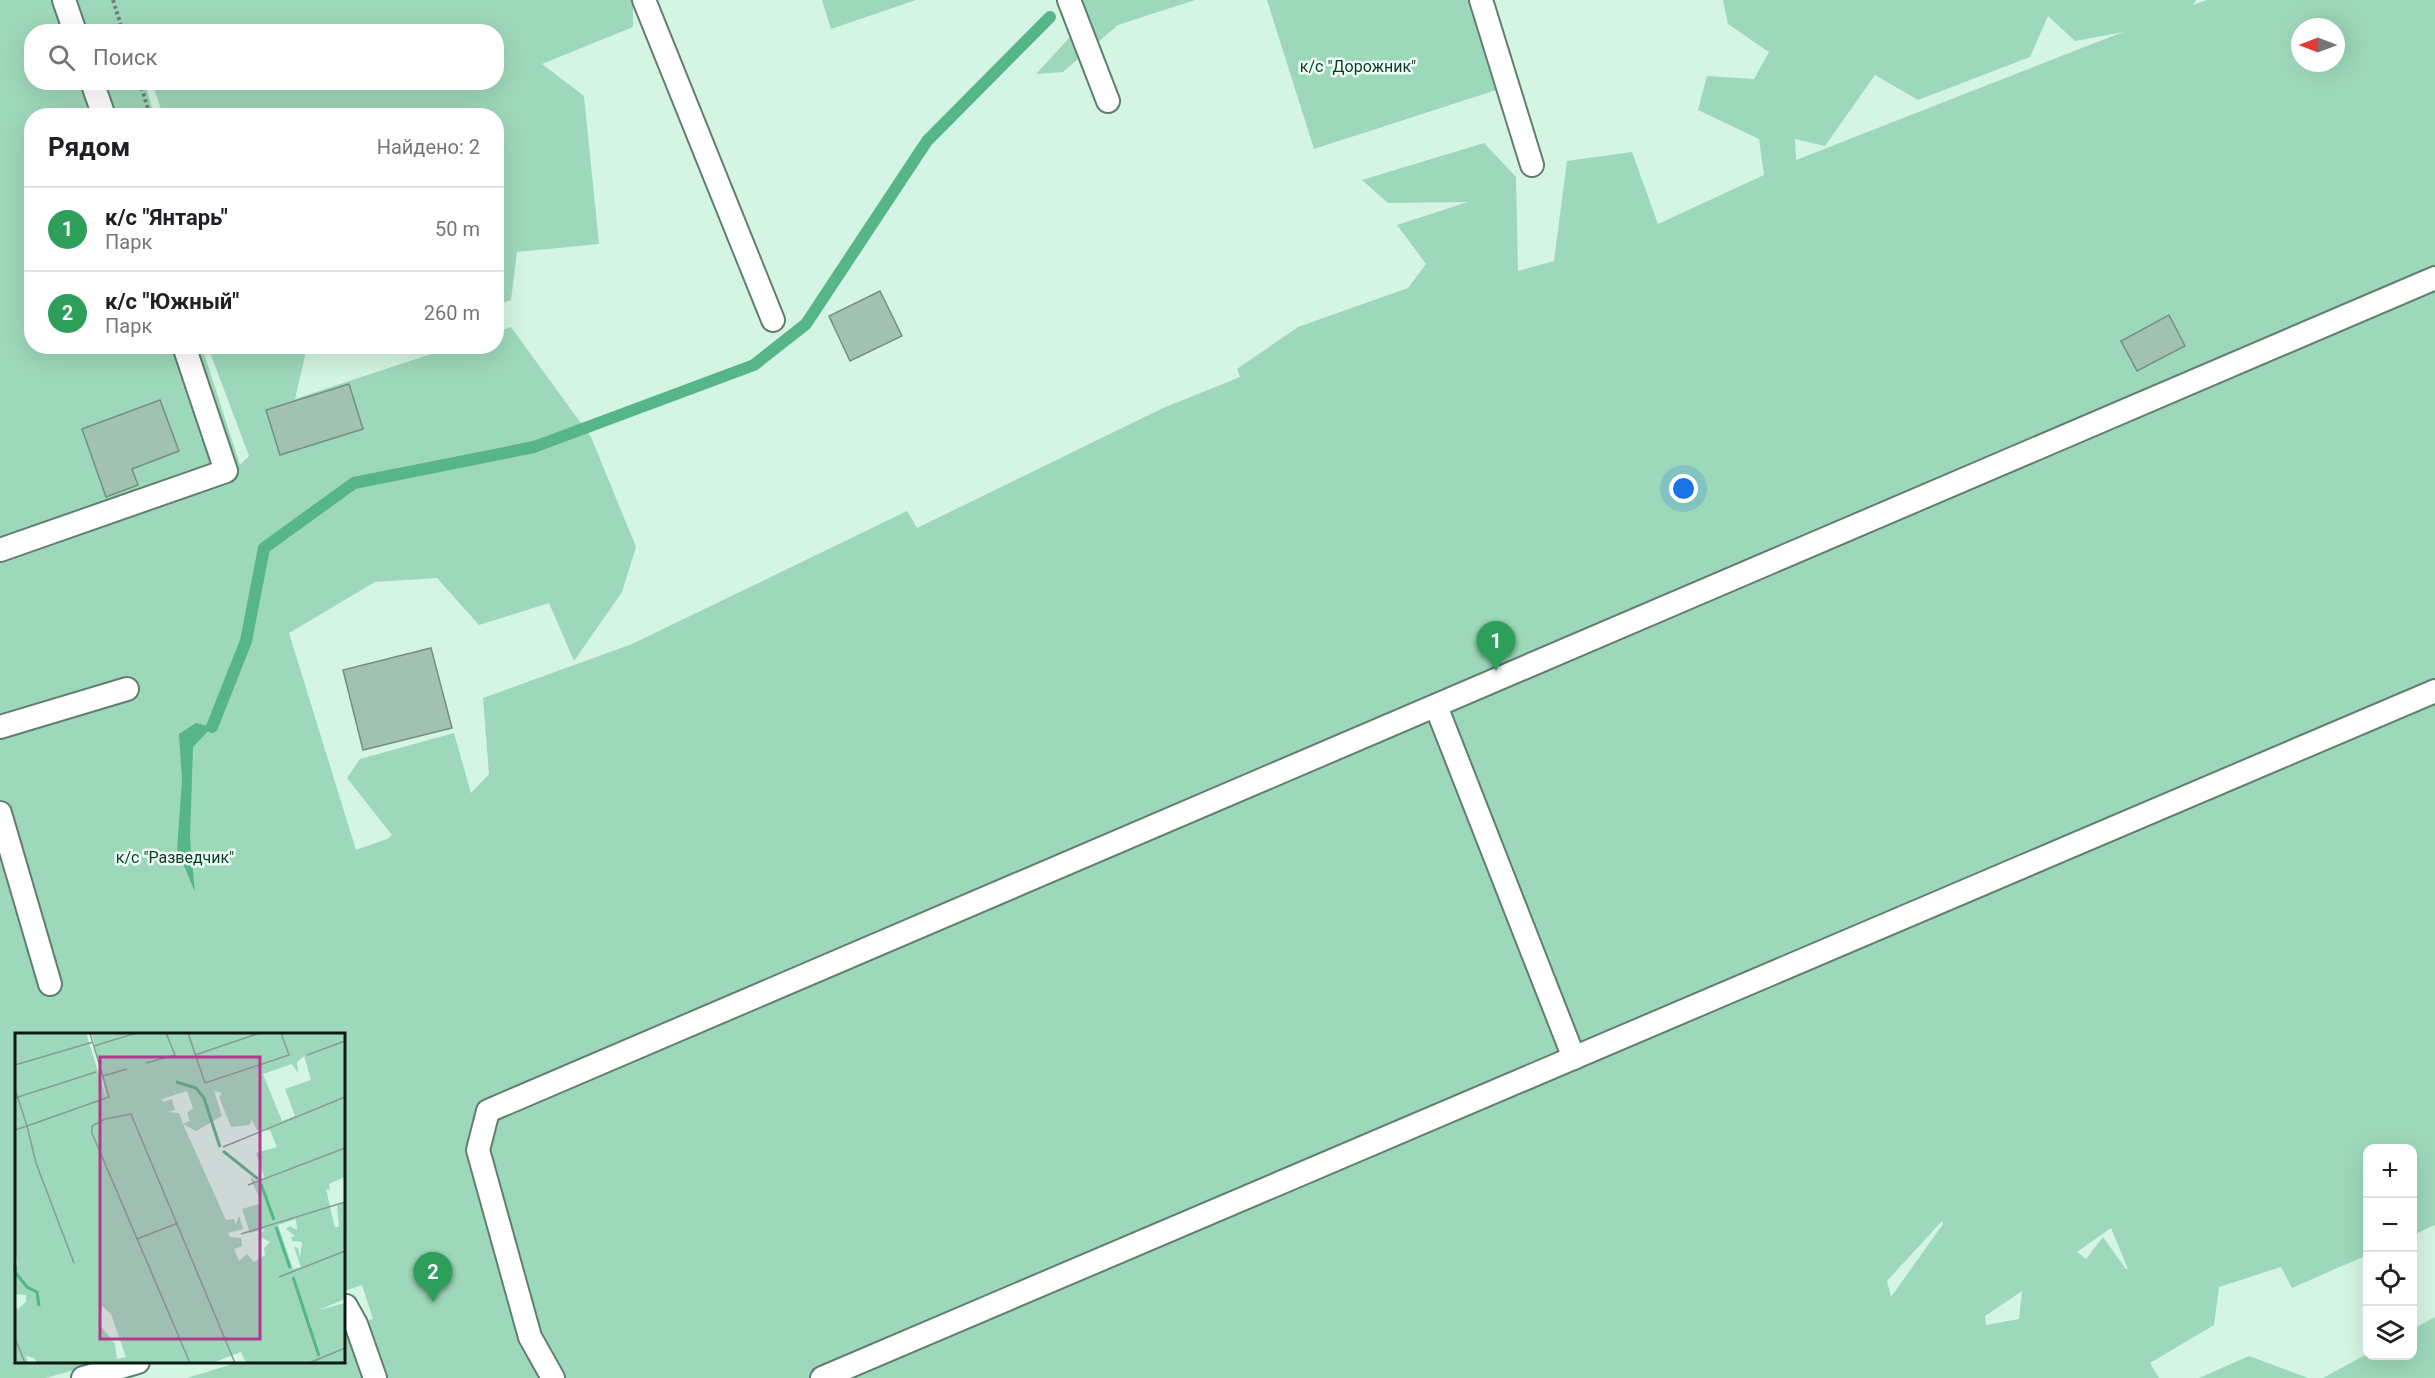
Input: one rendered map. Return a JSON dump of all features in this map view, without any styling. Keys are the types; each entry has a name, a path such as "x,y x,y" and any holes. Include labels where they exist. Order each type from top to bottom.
{"lane":[{"path":"64,0 72,24"},
{"path":"644,0 773,320"},
{"path":"1069,0 1108,101"},
{"path":"1481,0 1532,165"},
{"path":"95,90 101,108"},
{"path":"553,1378 530,1337 478,1150 488,1111 2435,278"},
{"path":"0,550 226,471 186,354"},
{"path":"0,727 127,689"},
{"path":"822,1378 2435,692"},
{"path":"1436,706 1574,1058"},
{"path":"0,813 50,984"},
{"path":"345,1306 356,1324 375,1378"},
{"path":"83,1378 135,1363"}],"path":[{"path":"113,0 120,24"},
{"path":"142,90 148,108"}],"green space":[{"name":"к/с \"Разведчик\"","path":"0,0 633,0 633,27 542,64 584,96 599,244 517,252 511,300 504,302 504,108 161,108 154,90 504,90 504,24 24,24 24,90 147,90 152,108 24,108 24,354 204,354 240,465 249,456 211,354 305,354 295,399 431,354 504,354 504,330 511,327 591,437 636,547 622,592 574,661 549,603 479,625 437,578 375,582 289,633 356,850 392,835 347,778 360,759 454,733 471,793 489,774 483,698 632,644 907,511 917,528 1163,408 1240,377 1237,369 1298,327 1408,288 1426,264 1397,225 1468,202 1388,203 1362,180 1484,143 1516,177 1518,271 1554,261 1567,161 1632,152 1658,224 1764,175 1759,139 1698,110 1707,76 1754,79 1769,52 1728,24 1723,0 2196,0 2193,5 2207,0 2435,0 2435,1225 2417,1233 2417,1144 2363,1144 2363,1257 2292,1288 2281,1267 2219,1287 2214,1325 2150,1363 2159,1378 187,1378 236,1363 345,1363 345,1328 373,1319 362,1285 345,1291 345,1033 15,1033 15,1363 98,1363 46,1378 0,1378","holes":["2048,16 2075,41 2123,32 1796,160 1795,139 1825,146 1875,75 1918,100 2030,57","1942,1221 1943,1224 1891,1297 1887,1281","2111,1228 2128,1269 2103,1237 2086,1259 2077,1252","2022,1291 2019,1319 1986,1325 1985,1316"]},
{"path":"822,0 916,0 831,29"},
{"path":"1063,0 1195,0 1118,25 1063,72 1036,74 1082,24"},
{"name":"к/с \"Дорожник\"","path":"1267,0 1494,0 1518,83 1314,149"},
{"path":"2435,1317 2435,1378 2323,1378 2363,1356 2363,1360 2417,1360 2417,1327"},
{"path":"2249,1356 2308,1378 2199,1378"}],"shaded area":[{"path":"196,723 212,727 193,747 190,839 195,892 177,849 182,780 179,734"}],"building":[{"path":"880,291 902,336 850,361 829,316"},
{"path":"2169,315 2185,346 2137,371 2121,341"},
{"path":"349,384 363,429 280,455 266,410"},
{"path":"160,400 179,451 132,469 138,485 106,497 82,429"},
{"path":"431,648 452,728 363,750 343,670"}],"waterway":[{"path":"212,727 246,641 264,548 354,483 534,447 754,365 806,324 927,141 1050,17"}],"place":[{"name":"к/с \"Янтарь\"","path":"1496,671"},
{"name":"к/с \"Южный\"","path":"433,1302"}]}
